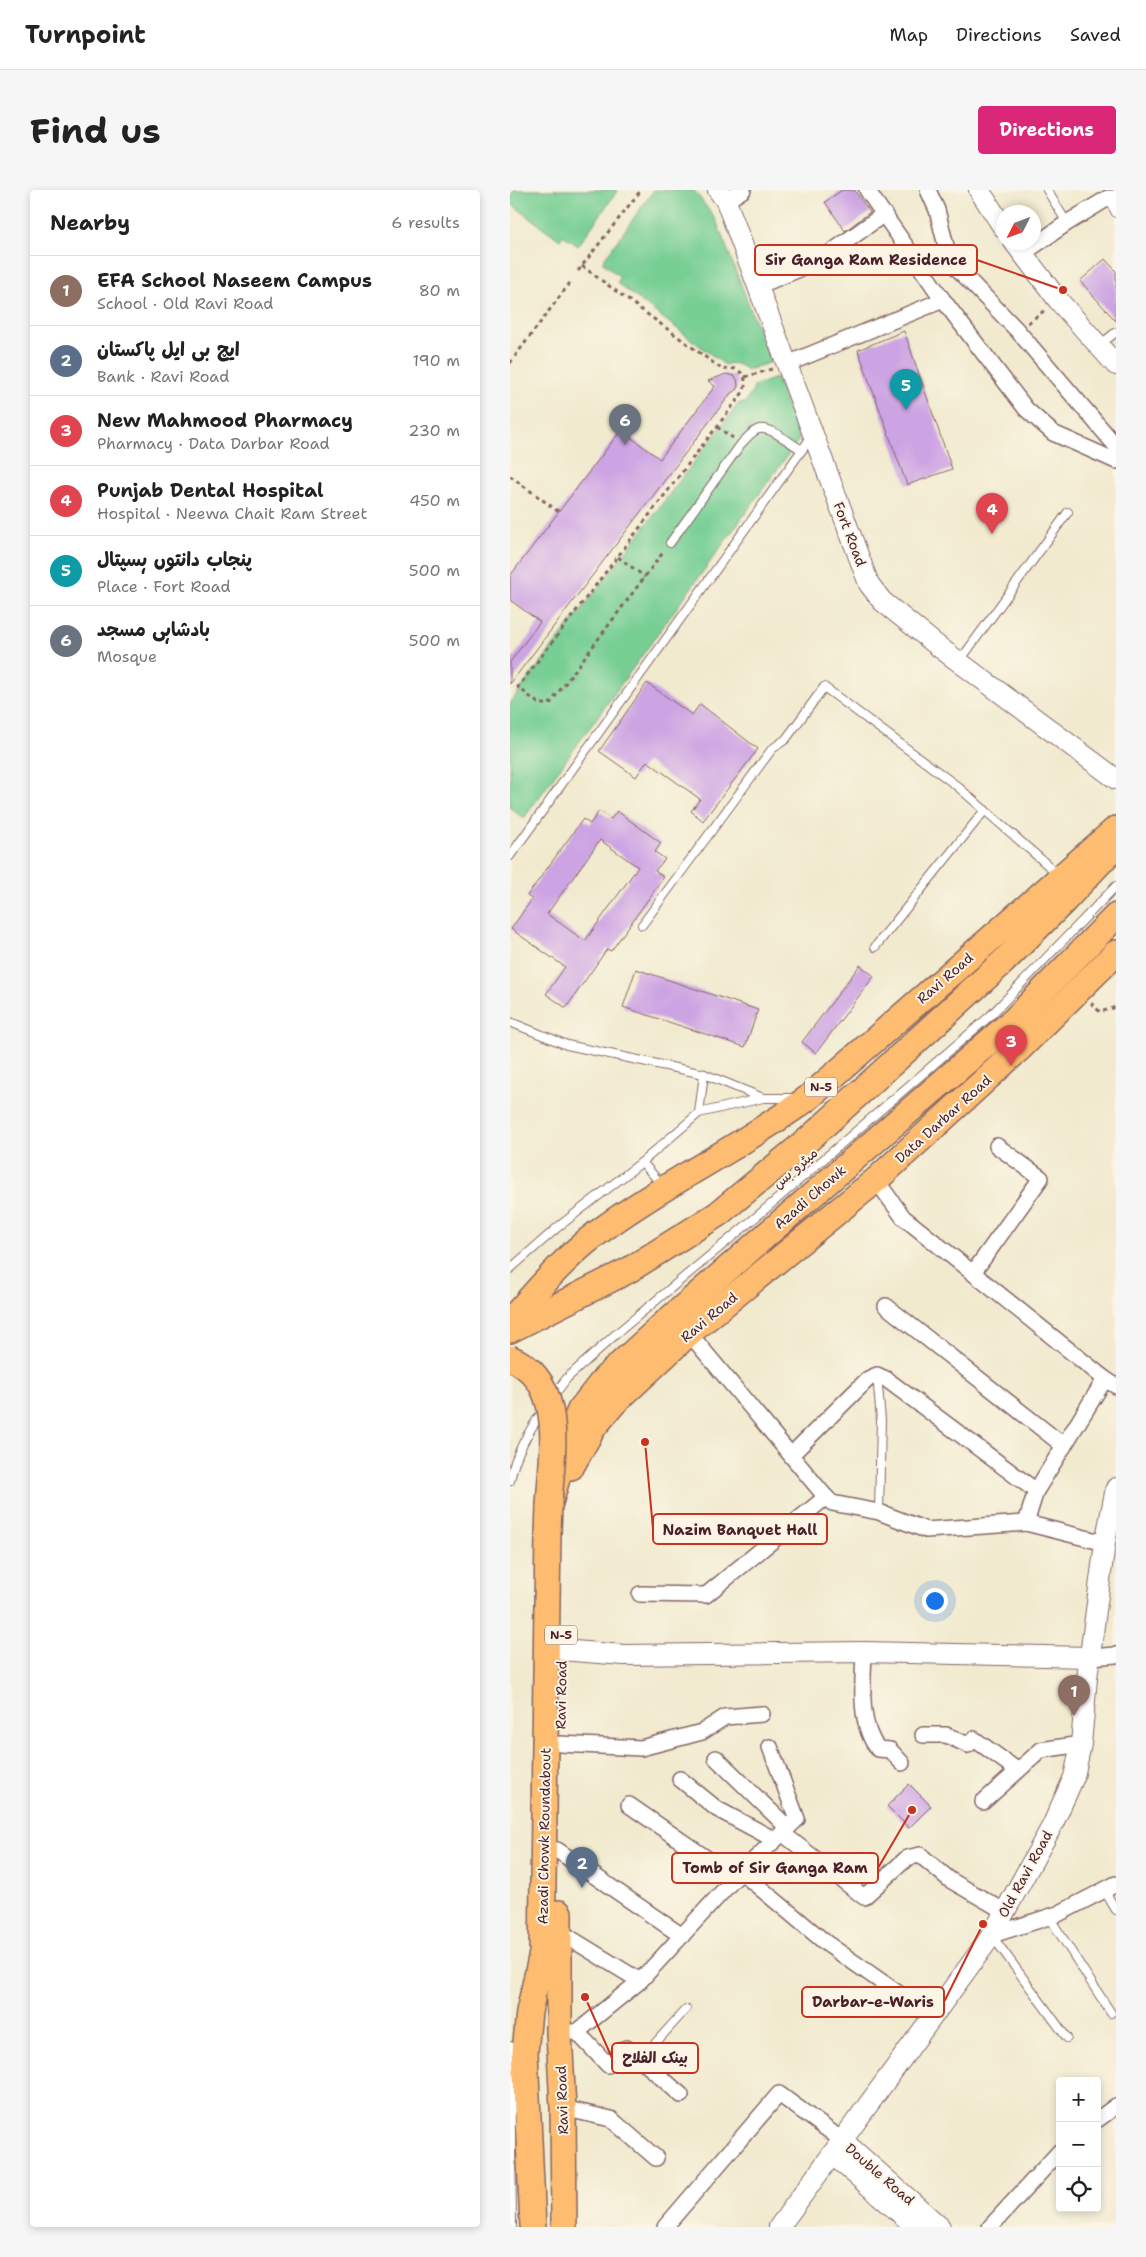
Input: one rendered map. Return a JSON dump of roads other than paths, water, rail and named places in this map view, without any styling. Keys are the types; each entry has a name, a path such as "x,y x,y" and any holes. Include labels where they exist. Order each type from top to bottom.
{"main road":[{"name":"Ravi Road","path":"510,1322 550,1277 595,1235 665,1188 770,1126 808,1098 1116,829"},
{"path":"510,1330 629,1270 718,1214 809,1139 1003,962 1065,900 1116,845"},
{"name":"Azadi Chowk","path":"549,1506 571,1431 580,1410 605,1378 664,1323 1014,1020 1116,916"},
{"name":"Data Darbar Road","path":"876,1180 1078,992 1116,953"},
{"name":"Ravi Road","path":"564,2227 563,2108 568,2032 560,1932 557,1850 563,1490 573,1464 593,1428 614,1403 689,1333 876,1180"},
{"path":"510,1358 526,1367 537,1378 547,1397 552,1420 549,1506"},
{"name":"Azadi Chowk Roundabout","path":"533,2227 525,2052 526,2030 542,1953 549,1506"},
{"path":"510,2005 535,1985"}],"street":[{"path":"722,196 743,190"},
{"path":"867,190 944,300 1026,408 1053,433 1116,461"},
{"path":"928,190 937,210 946,246 956,267 1017,330 1116,446"},
{"path":"979,190 996,215"},
{"name":"Fort Road","path":"722,196 787,364 807,442 869,584 882,601 959,662 1116,778"},
{"path":"1041,236 1112,198"},
{"path":"758,286 820,261 884,214"},
{"path":"1020,250 1058,300 1116,365"},
{"path":"787,364 944,300"},
{"path":"973,1273 1041,1178 998,1146"},
{"path":"876,1180 903,1217 1110,1382 1064,1446 1036,1491 1026,1523"},
{"path":"886,1306 1064,1446"},
{"path":"689,1333 832,1503 879,1512 926,1530 1026,1523 1105,1543"},
{"path":"791,1455 868,1379 877,1376 886,1379 1036,1491"},
{"name":"Old Ravi Road","path":"779,2227 992,1935 1052,1826 1074,1777 1082,1744 1090,1657 1105,1543 1116,1488"},
{"path":"640,1594 706,1595 826,1497"},
{"path":"561,1650 624,1655 864,1652 1090,1657 1116,1655"},
{"path":"864,1652 863,1693 870,1739 878,1749 890,1750 902,1763"},
{"path":"560,1744 641,1748 702,1732 725,1717 762,1714"},
{"path":"923,1735 946,1735 968,1745 974,1739 1017,1770"},
{"path":"982,1802 1041,1750 1082,1744"},
{"path":"681,2095 626,2048 608,2065 568,2032 640,1981 738,1875 796,1819 770,1747"},
{"path":"716,1758 782,1833 864,1897 907,1858 920,1855 950,1880 1004,1911"},
{"path":"680,1779 717,1809 782,1833"},
{"path":"629,1805 738,1875 826,1943 932,2017"},
{"path":"557,1850 682,1936"},
{"path":"992,1935 1049,1917 1110,1887"},
{"path":"560,1932 640,1981"},
{"path":"665,2227 778,2094 837,2147"},
{"path":"1101,2117 1116,2106"},
{"path":"563,2108 611,2119 656,2158"},
{"name":"Double Road","path":"837,2147 916,2227"},
{"name":"Double Road","path":"837,2147 940,2227"},
{"path":"990,2227 1056,2155"}],"lane":[{"path":"1047,190 1067,223"},
{"path":"1112,198 1116,213"},
{"path":"1099,346 1116,332"},
{"path":"510,856 807,442 760,429 752,432 741,444 670,543"},
{"path":"959,662 1068,512"},
{"path":"642,926 772,750 786,740 824,687 986,810 1060,877"},
{"path":"875,947 986,810"},
{"name":"میٹرو بس","path":"510,1481 513,1464 528,1433 567,1378 990,1016 1116,886"},
{"path":"510,1022 567,1045 704,1074 763,1098"},
{"path":"699,1113 704,1074"},
{"path":"510,1269 558,1227 642,1162 699,1113 763,1098 808,1098"},
{"path":"642,1162 665,1188"},
{"path":"877,1376 881,1420 879,1512"},
{"path":"1110,1887 1116,1910"},
{"path":"1049,1917 1111,2013"},
{"path":"992,1935 1067,2038"},
{"path":"641,2059 686,2009"},
{"path":"510,2046 512,2227"}],"place":[{"name":"Sir Ganga Ram Residence","path":"1063,290"},
{"name":"پنجاب دانتوں ہسپتال","path":"906,410"},
{"name":"بادشاہی مسجد","path":"625,445"},
{"name":"Punjab Dental Hospital","path":"992,534"},
{"name":"New Mahmood Pharmacy","path":"1011,1066"},
{"name":"Nazim Banquet Hall","path":"645,1442"},
{"name":"EFA School Naseem Campus","path":"1074,1716"},
{"name":"Tomb of Sir Ganga Ram","path":"912,1810"},
{"name":"ایچ بی ایل پاکستان","path":"582,1888"},
{"name":"Darbar-e-Waris","path":"983,1924"},
{"name":"بینک الفلاح","path":"585,1997"}]}
